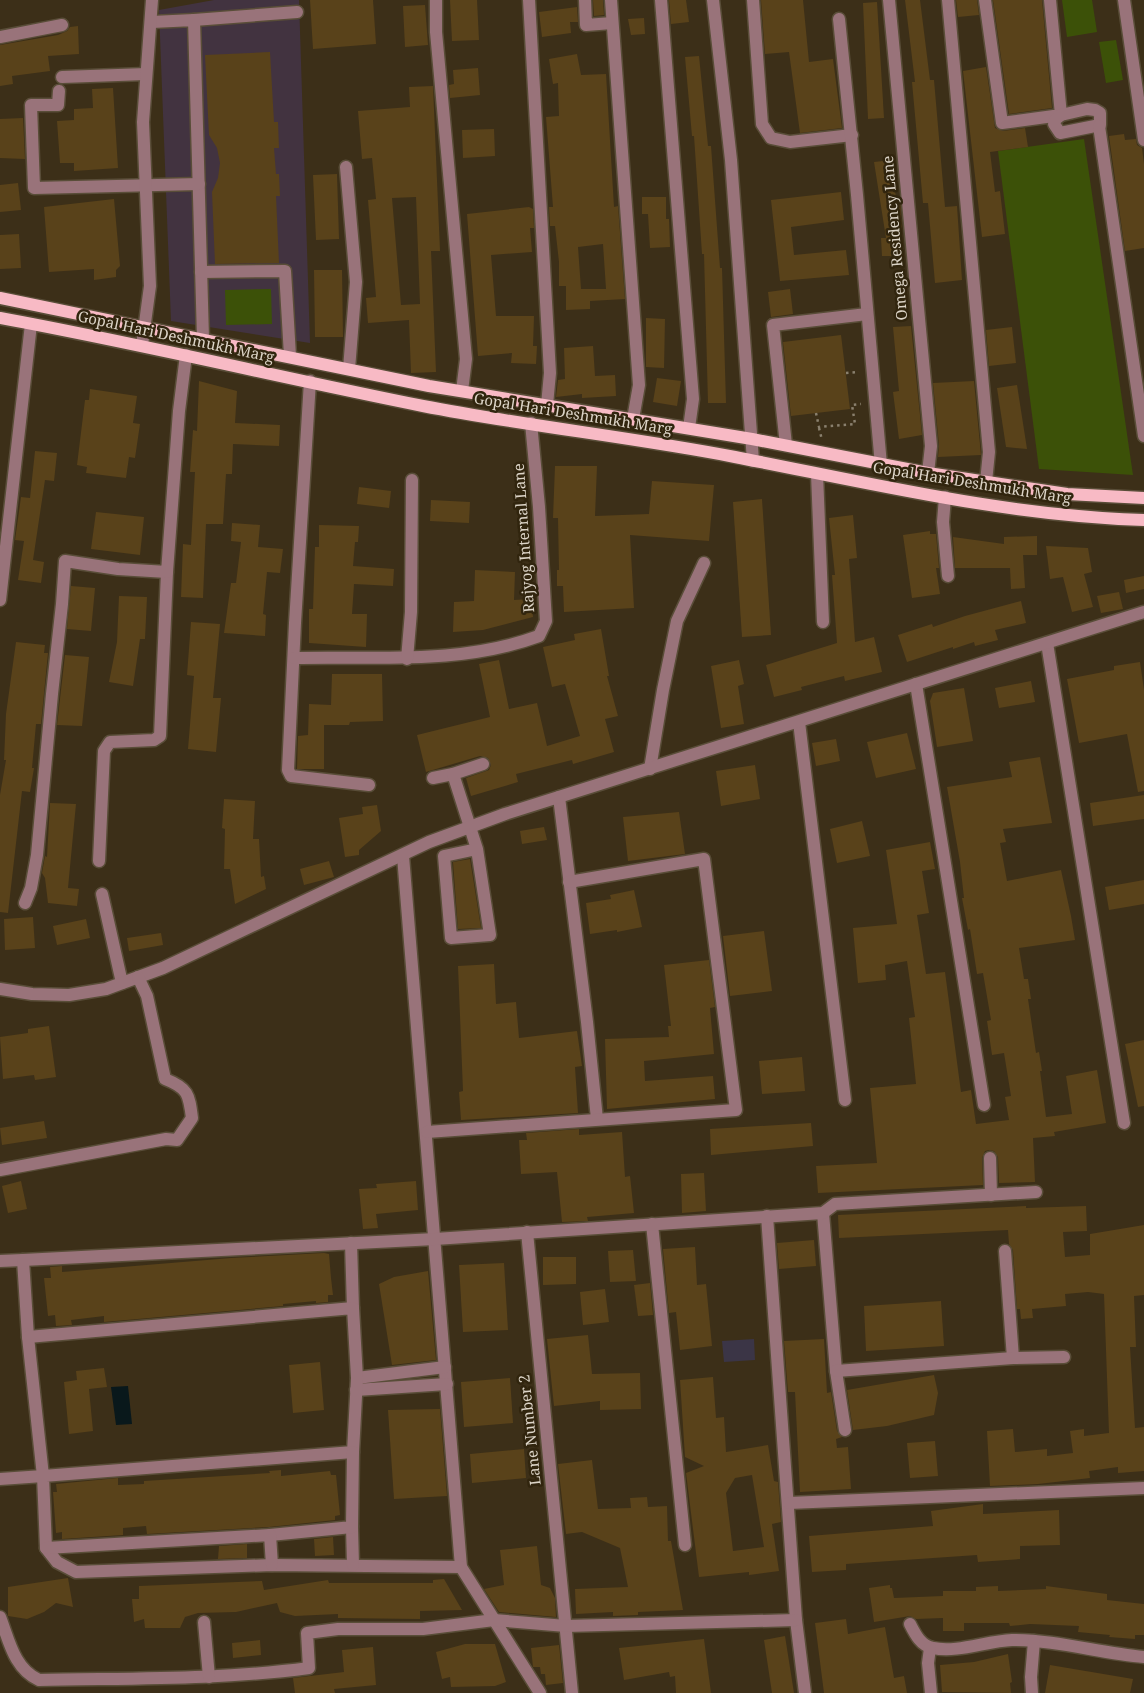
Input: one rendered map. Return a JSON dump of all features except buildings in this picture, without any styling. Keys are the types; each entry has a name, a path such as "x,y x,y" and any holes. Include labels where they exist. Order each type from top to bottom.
{"main road":[{"name":"Gopal Hari Deshmukh Marg","path":"0,298 462,391 786,445 881,465 1067,494 1144,498"},
{"name":"Gopal Hari Deshmukh Marg","path":"0,318 142,345 425,406 753,461 1031,511 1102,519 1144,520"}],"street":[{"path":"436,0 436,32 466,359 462,391"},
{"path":"529,0 550,373 547,405"},
{"path":"585,0 586,25 612,23"},
{"path":"610,0 639,386 633,419"},
{"path":"661,0 693,399 689,428"},
{"path":"713,0 731,160 753,461"},
{"path":"754,0 762,124 771,138 790,142 852,135"},
{"name":"Omega Residency Lane","path":"889,0 931,446 928,473"},
{"path":"948,0 990,452 986,482"},
{"path":"985,0 1002,123 1095,110 1100,113 1099,126 1144,436"},
{"path":"1050,0 1061,115"},
{"path":"1124,0 1144,140"},
{"path":"142,345 150,286 143,122 146,74 155,1"},
{"path":"152,22 297,12"},
{"path":"839,19 852,135 881,465"},
{"path":"194,20 204,338"},
{"path":"0,37 62,24"},
{"path":"62,77 146,74"},
{"path":"58,91 58,105 31,105 34,188 198,184"},
{"path":"1061,115 1055,120 1054,124 1060,133 1099,126"},
{"path":"346,167 356,282 349,369"},
{"path":"201,272 285,271 290,356"},
{"path":"786,445 773,325 867,314"},
{"path":"0,600 31,324"},
{"path":"99,862 104,751 110,742 154,740 160,736 167,572 186,355"},
{"path":"310,381 288,770 292,776 369,785"},
{"name":"Rajyog Internal Lane","path":"294,658 407,659 465,654 519,643 539,636 546,621 539,507 531,423"},
{"path":"817,474 823,622"},
{"path":"407,659 411,612 412,480"},
{"path":"945,496 943,522 948,576"},
{"path":"25,903 31,888 38,855 65,561 118,569 167,572"},
{"path":"650,769 663,690 678,621 704,564"},
{"path":"0,989 32,994 69,994 106,989 215,944 404,856 429,842 558,798 1144,612"},
{"path":"1047,643 1124,1123"},
{"path":"916,684 984,1105"},
{"path":"799,722 845,1100"},
{"path":"433,778 453,774 483,764"},
{"path":"453,774 477,849 490,935 451,938 444,856 477,849"},
{"path":"558,798 588,1022 597,1119"},
{"path":"404,856 460,1567 540,1693"},
{"path":"427,1132 736,1110 704,859 570,882"},
{"path":"102,894 122,983"},
{"path":"0,1170 166,1139 176,1140 192,1118 190,1099 182,1086 165,1079 147,996 138,977"},
{"path":"990,1158 991,1195"},
{"path":"0,1261 435,1239 824,1213 835,1204 1036,1192"},
{"path":"824,1213 836,1372 845,1430"},
{"path":"767,1216 796,1620 805,1693"},
{"path":"652,1224 685,1546"},
{"name":"Lane Number 2","path":"527,1232 572,1693"},
{"path":"351,1243 356,1384 353,1452 353,1565"},
{"path":"1005,1251 1013,1358"},
{"path":"23,1260 28,1337 43,1476 46,1548 57,1562 76,1572 272,1565 460,1567"},
{"path":"28,1337 353,1308"},
{"path":"836,1372 1013,1358 1064,1357"},
{"path":"356,1384 445,1367"},
{"path":"356,1384 446,1384"},
{"path":"0,1479 353,1452"},
{"path":"789,1503 1144,1488"},
{"path":"46,1548 352,1527"},
{"path":"270,1534 272,1565"},
{"path":"0,1617 18,1663 25,1671 39,1680 208,1677 310,1668 307,1633 338,1629 423,1629 494,1620 566,1626 796,1620"},
{"path":"204,1622 208,1677"},
{"path":"910,1624 918,1638 930,1648 946,1650 988,1642 1034,1641 1062,1643 1118,1655 1144,1657"},
{"path":"1032,1693 1031,1677 1034,1641"},
{"path":"930,1648 928,1663 931,1693"}],"path":[{"path":"819,427 855,424 852,405"},
{"path":"816,413 822,438"}],"shaded area":[{"path":"214,0 299,0 310,343 171,321 159,10"},
{"path":"754,1339 755,1360 724,1362 722,1341"},
{"path":"128,1386 132,1424 116,1425 111,1387"}],"green space":[{"path":"1062,0 1092,0 1097,32 1067,37"},
{"path":"1116,40 1123,80 1106,83 1099,42"},
{"path":"1084,139 1133,475 1039,469 998,151"},
{"path":"271,289 272,324 226,325 225,290"}]}
